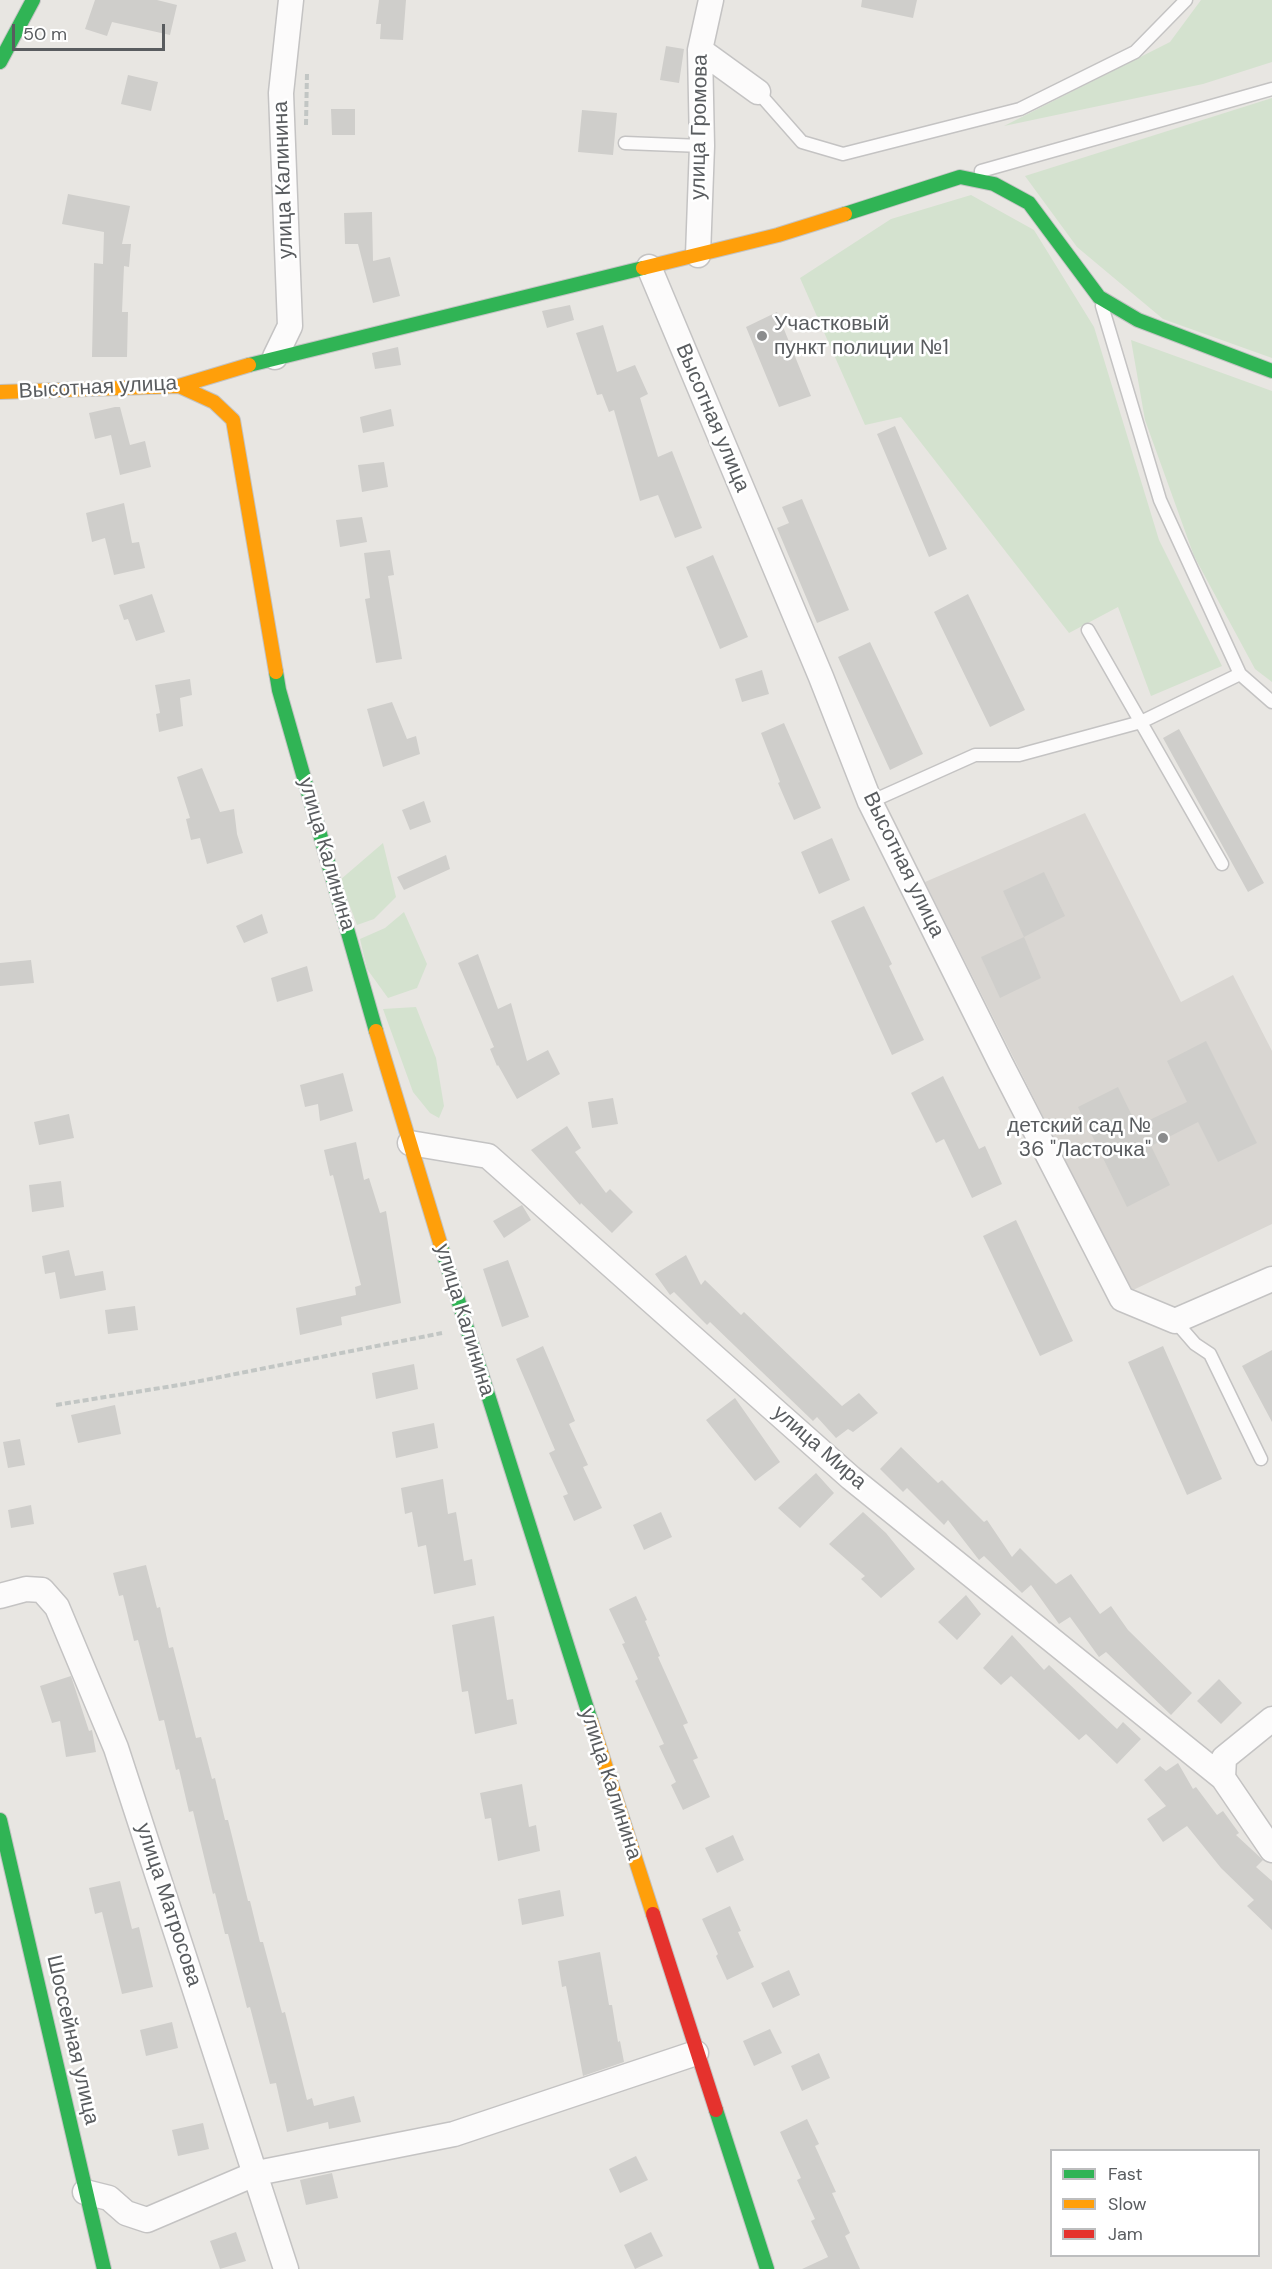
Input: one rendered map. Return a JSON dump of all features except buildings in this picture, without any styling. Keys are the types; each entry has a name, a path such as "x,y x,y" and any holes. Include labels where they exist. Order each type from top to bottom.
{"street":[{"path":"0,37 20,0"},
{"path":"0,62 33,0"},
{"name":"улица Калинина","path":"275,357 290,326 281,93 291,0"},
{"name":"улица Громова","path":"698,255 702,146 700,50 711,0"},
{"path":"700,50 758,92"},
{"name":"Высотная улица","path":"0,392 179,386 275,357 778,235 960,177 994,184 1029,203 1099,297 1138,320 1272,371"},
{"name":"Высотная улица","path":"648,267 821,677 870,802 994,1052 1122,1299 1175,1321"},
{"name":"улица Калинина","path":"179,386 214,402 233,420 279,690 379,1042 525,1517 696,2053 768,2269"},
{"name":"улица Мира","path":"410,1143 488,1156 851,1478 1223,1778 1272,1850"},
{"path":"1175,1321 1272,1279"},
{"name":"улица Матросова","path":"0,1596 26,1589 42,1590 57,1607 116,1748 286,2269"},
{"path":"1223,1778 1224,1758 1272,1719"},
{"name":"Шоссейная улица","path":"0,1820 104,2269"},
{"path":"85,2193 109,2198 126,2213 147,2220 256,2173 454,2134 696,2053"}],"lane":[{"path":"758,92 802,142 843,154 1020,109 1135,52 1186,0"},
{"path":"960,177 1272,89"},
{"path":"625,143 702,146"},
{"path":"1099,297 1160,500 1240,674 1272,702"},
{"path":"1089,630 1222,864"},
{"path":"870,802 975,755 1018,755 1141,722 1240,674"},
{"path":"1175,1321 1195,1344 1210,1354 1262,1459"}],"path":[{"path":"306,136 308,67"},
{"path":"56,1405 184,1384 466,1328"}],"shaded area":[{"name":"детский сад № 36 \"Ласточка\"","path":"1085,813 1181,1002 1233,975 1272,1051 1272,1224 1131,1291 925,882"}],"green space":[{"path":"1201,0 1272,0 1272,62 1203,84 1004,126 1170,42"},
{"path":"1272,98 1272,358 1163,319 1077,247 1025,176"},
{"path":"971,195 1034,230 1094,327 1159,540 1222,666 1151,696 1118,607 1069,633 901,417 865,425 800,278 891,219"},
{"path":"1131,340 1272,391 1272,682 1255,669 1194,556 1145,420"},
{"path":"383,843 396,897 374,919 357,925 340,880"},
{"path":"404,912 427,964 417,988 388,998 367,969 360,939 385,928"},
{"path":"416,1007 436,1058 444,1106 439,1118 430,1113 413,1092 383,1009"}],"traffic: fast":[{"path":"0,62 33,0"},
{"path":"845,214 960,177 994,184 1029,203 1099,297 1138,320 1272,371"},
{"path":"249,365 643,268"},
{"path":"276,672 279,690 376,1031"},
{"path":"441,1246 591,1721"},
{"path":"0,1820 104,2269"},
{"path":"716,2110 767,2269"}],"traffic: slow":[{"path":"643,268 778,235 845,214"},
{"path":"0,392 179,386 249,365"},
{"path":"179,386 214,402 233,420 276,672"},
{"path":"376,1031 441,1246"},
{"path":"591,1721 653,1914"}],"traffic: jam":[{"path":"653,1914 716,2110"}],"place":[{"name":"Участковый пункт полиции №1","path":"762,336"},
{"name":"детский сад № 36 \"Ласточка\"","path":"1163,1138"}]}
